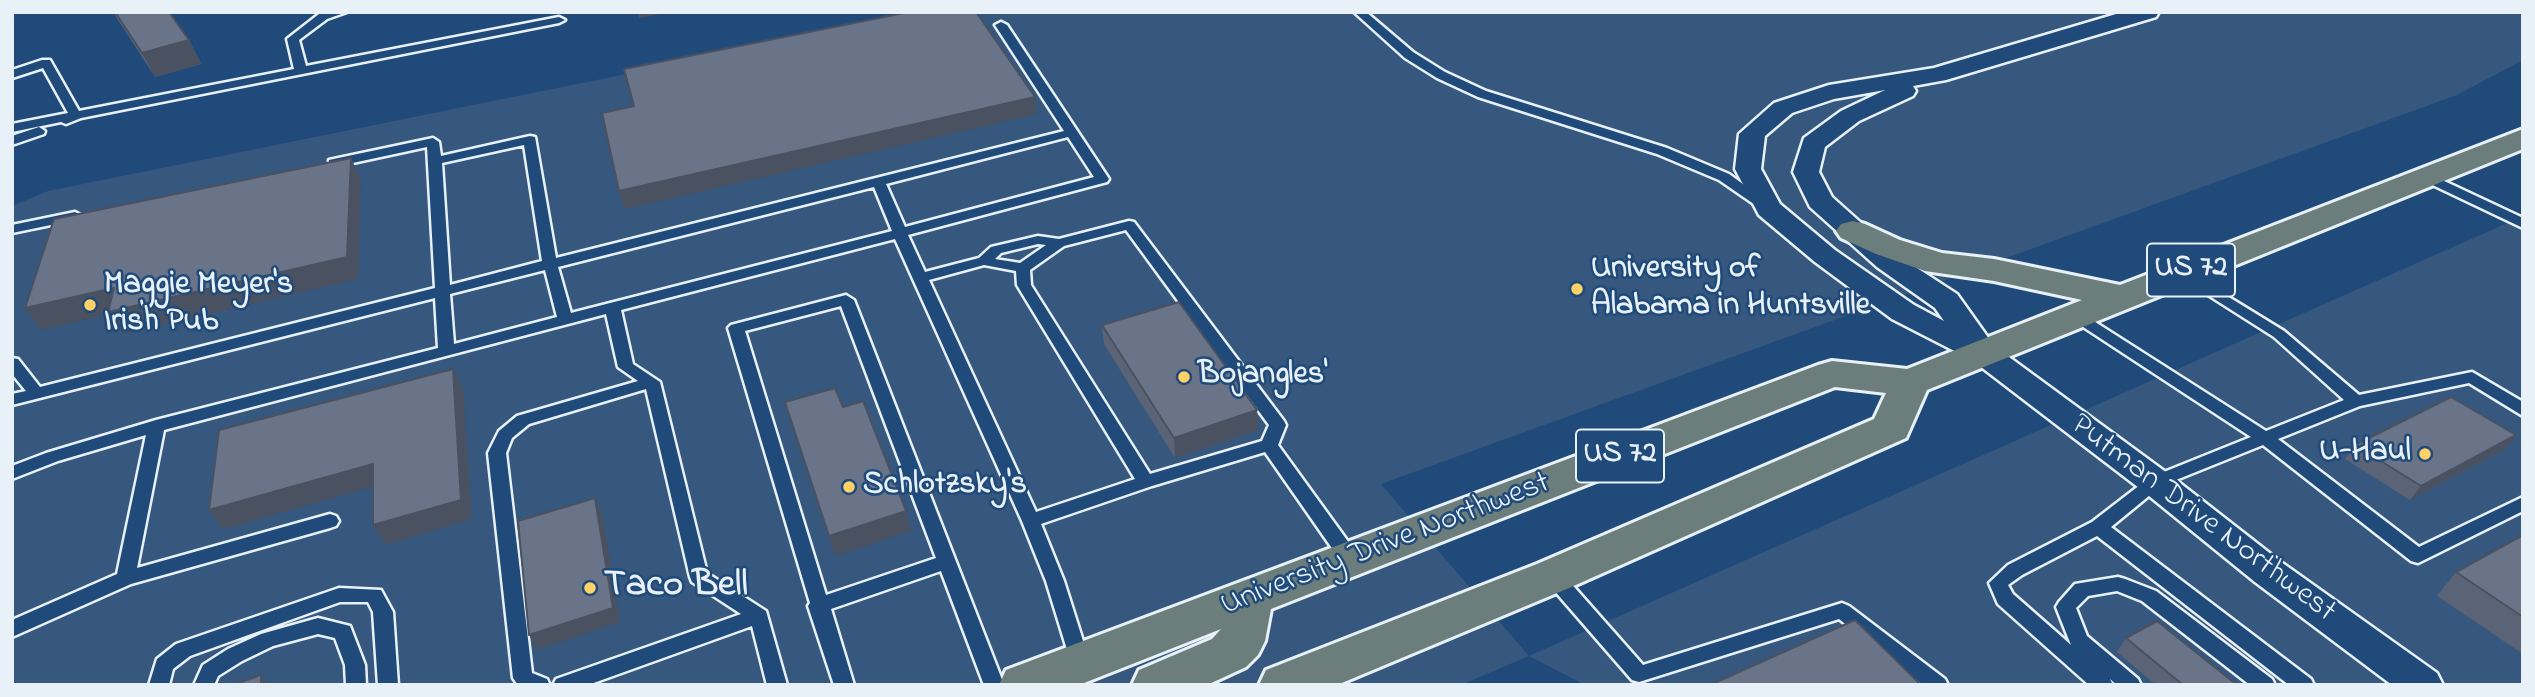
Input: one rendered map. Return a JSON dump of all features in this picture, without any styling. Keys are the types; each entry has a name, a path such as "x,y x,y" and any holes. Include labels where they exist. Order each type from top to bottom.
{"highway":[{"path":"2412,182 2523,119"},
{"name":"University Drive Northwest","path":"1024,685 1083,675 1248,600 1350,559 1832,374 1910,382 2523,138"},
{"path":"1853,231 1888,247 1938,263 1994,270 2123,297"},
{"name":"US 72","path":"1284,685 1553,576 1891,428 1910,382"},
{"path":"1157,685 1229,653 1241,640 1247,621 1248,600"}],"street":[{"path":"1983,354 1903,312 1825,256 1769,209 1748,169 1752,134 1783,108 1829,92 1937,75 2148,12"},
{"path":"1937,75 1850,116 1813,144 1805,172 1820,201 1886,261 1946,301 1983,354"},
{"name":"Putman Drive Northwest","path":"1983,354 2155,482 2409,681"}],"lane":[{"path":"301,71 293,39 323,16 342,12"},
{"path":"1359,12 1409,54 1441,75 1482,94 1662,151 1724,177 1769,209"},
{"path":"12,128 559,20"},
{"path":"12,473 52,457 156,425 1102,179 1000,25"},
{"path":"12,74 46,63 76,116"},
{"path":"12,141 76,116"},
{"path":"12,400 1070,133"},
{"path":"435,161 530,140 550,263 565,318"},
{"path":"325,165 433,142 446,349"},
{"path":"879,181 1031,521 1055,581 1083,675"},
{"path":"2412,182 2523,224"},
{"path":"12,229 94,212"},
{"path":"921,277 984,261 1023,268 1059,243 1129,225 1278,425 1269,445 1146,482 1031,521"},
{"path":"984,261 996,250 1038,240 1059,243"},
{"path":"1023,268 1024,285 1146,482"},
{"path":"2183,273 2279,334 2356,401"},
{"path":"844,685 736,328 846,300 994,685"},
{"path":"612,306 626,367 652,382 699,577 758,615 777,685"},
{"path":"2076,316 2265,438 2418,556 2523,503"},
{"path":"12,363 36,393"},
{"path":"2103,685 2005,599 1998,583 2015,570 2098,527 2155,482 2356,401 2472,377 2523,410"},
{"path":"540,685 523,678 496,453 505,435 523,420 652,382"},
{"path":"126,579 156,425"},
{"path":"1269,445 1350,559"},
{"path":"12,629 126,579 330,521"},
{"path":"2098,527 2304,685"},
{"path":"818,606 947,561"},
{"path":"1553,576 1639,674 1842,611 1938,685"},
{"path":"2132,685 2079,641 2066,607 2082,589 2118,584 2149,596 2265,685"},
{"path":"159,685 164,665 183,650 339,595 374,595 383,612 388,685"},
{"path":"563,685 758,615"},
{"path":"204,685 210,671 235,655 268,640 318,626 344,632 355,665 356,685"}],"shaded area":[{"path":"933,12 2523,12 2523,60 2457,95 1381,484 1529,656 1461,685 12,685 12,206 48,191"},
{"path":"2523,216 2523,685 1585,685 1529,656"}],"building":[{"path":"115,12 169,12 189,40 142,53"},
{"path":"909,12 976,12 1035,97 619,191 602,113 634,106 624,69"},
{"path":"351,158 347,257 108,312 114,288 25,308 54,219"},
{"path":"1179,302 1257,410 1174,438 1102,325"},
{"path":"453,369 461,500 373,525 373,464 209,510 219,430"},
{"path":"835,388 843,407 863,401 906,511 829,536 785,402"},
{"name":"U-Haul","path":"2451,397 2516,435 2421,486 2355,445"},
{"path":"595,498 613,608 529,635 518,521"},
{"path":"2523,535 2523,617 2456,572"},
{"path":"1855,620 1921,685 1710,685"},
{"path":"2157,621 2237,685 2183,685 2126,638"},
{"path":"261,675 261,685 233,685"}],"place":[{"name":"University of Alabama in Huntsville","path":"1577,289"},
{"name":"Maggie Meyer's Irish Pub","path":"90,305"},
{"name":"Bojangles'","path":"1184,377"},
{"name":"U-Haul","path":"2425,454"},
{"name":"Schlotzsky's","path":"849,487"},
{"name":"Taco Bell","path":"590,588"}]}
